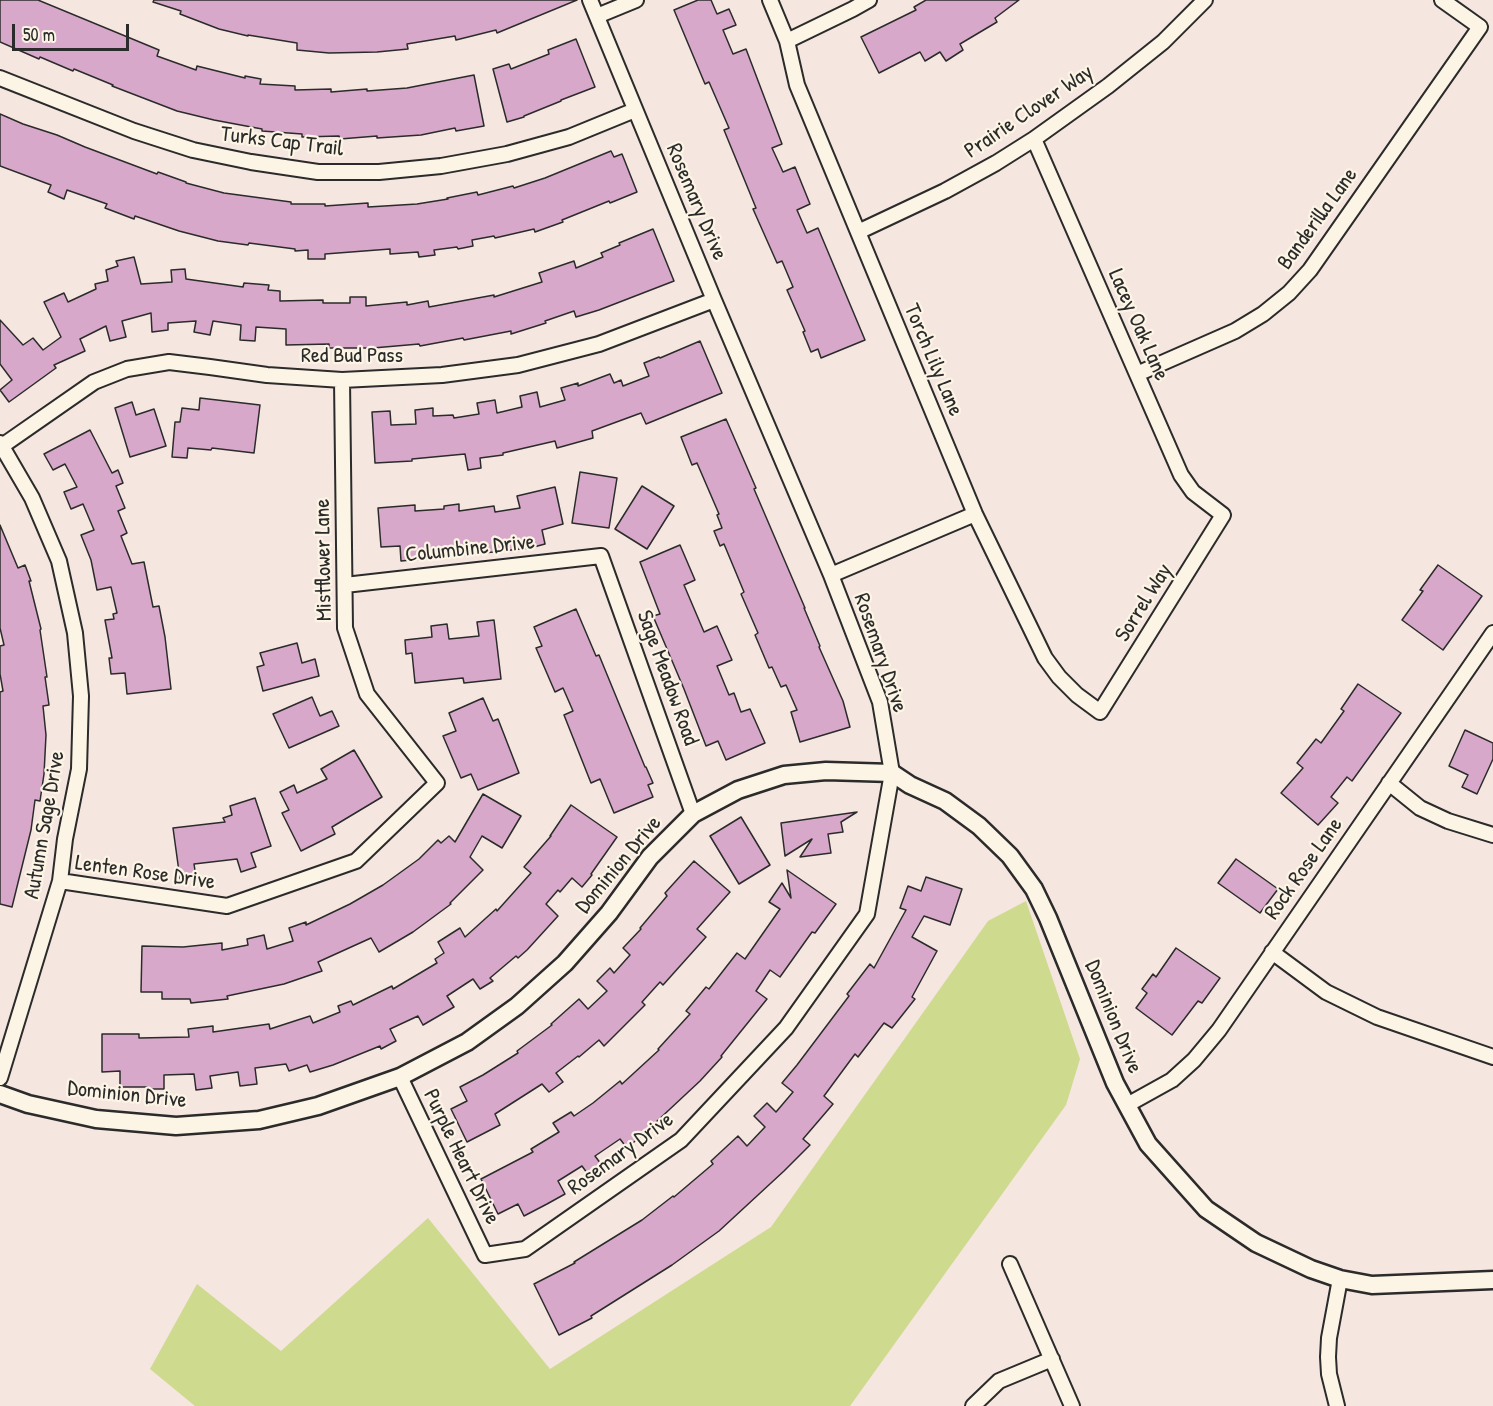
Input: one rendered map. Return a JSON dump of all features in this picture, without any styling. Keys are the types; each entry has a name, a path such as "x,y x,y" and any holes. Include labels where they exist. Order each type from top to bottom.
{"street":[{"name":"Rosemary Drive","path":"485,1255 525,1249 681,1140 786,1028 867,914 892,773 880,702 831,575 590,0"},
{"path":"597,16 636,0"},
{"name":"Torch Lily Lane","path":"770,0 787,41 797,85 975,514 1045,658 1059,677 1077,695 1100,712"},
{"path":"787,41 869,0"},
{"name":"Prairie Clover Way","path":"858,232 945,191 1034,139 1108,86 1163,42 1205,0"},
{"name":"Banderilla Lane","path":"1137,374 1235,331 1263,314 1289,294 1310,270 1480,27 1442,0"},
{"name":"Turks Cap Trail","path":"0,78 134,131 193,150 318,172 379,172 441,166 507,154 568,136 635,110"},
{"name":"Lacey Oak Lane","path":"1034,139 1181,475 1193,492 1223,515"},
{"name":"Red Bud Pass","path":"1,444 94,382 127,369 169,362 267,375 342,380 442,375 518,365 599,344 714,300"},
{"name":"Mistflower Lane","path":"342,380 345,628 367,694 437,783"},
{"name":"Autumn Sage Drive","path":"0,1078 60,881 65,839 79,769 81,696 75,633 59,561 32,498 1,444"},
{"path":"831,575 975,514"},
{"name":"Sorrel Way","path":"1100,712 1223,515"},
{"name":"Columbine Drive","path":"345,585 601,555"},
{"name":"Sage Meadow Road","path":"601,555 693,814"},
{"name":"Rock Rose Lane","path":"1127,1105 1173,1080 1194,1060 1219,1030 1493,633"},
{"name":"Dominion Drive","path":"0,1094 28,1104 96,1119 176,1126 259,1120 318,1106 399,1077 467,1042 517,1006 565,963 609,913 650,857 693,814 738,790 784,775 826,771 892,773 910,785 945,801 979,825 1010,856 1034,889 1115,1083 1148,1144 1206,1209 1256,1244 1311,1269 1340,1279 1372,1285 1493,1281"},
{"name":"Lenten Rose Drive","path":"60,881 228,906 356,861 437,783"},
{"path":"1389,783 1420,808 1448,821 1493,835"},
{"path":"1272,952 1326,992 1377,1017 1493,1057"},
{"name":"Purple Heart Drive","path":"399,1077 485,1255"},
{"path":"1010,1264 1072,1406"},
{"path":"1337,1406 1329,1374 1328,1357 1329,1338 1340,1279"},
{"path":"974,1406 999,1382 1052,1359"}],"green space":[{"path":"1026,901 1080,1059 1066,1105 850,1406 195,1406 150,1369 197,1284 281,1351 428,1218 550,1369 771,1227 988,921"}],"building":[{"path":"0,0 38,0 159,50 157,56 196,70 197,66 245,78 245,76 261,79 260,84 295,86 295,90 331,89 331,92 407,88 474,75 484,126 456,131 455,128 421,135 340,139 339,136 302,137 302,134 262,131 262,129 177,111 0,42"},
{"path":"154,0 577,0 497,33 496,30 456,40 455,36 407,44 408,49 329,53 297,50 297,43 219,29 180,14 181,11 153,2"},
{"path":"698,0 711,0 717,14 729,9 736,25 723,30 733,54 746,49 782,144 772,148 783,172 795,167 810,204 797,210 807,233 818,228 865,340 821,358 818,349 811,352 803,332 805,331 787,290 793,287 782,261 777,263 753,209 756,208 724,130 729,128 709,82 705,84 674,10"},
{"path":"926,0 1019,0 995,18 997,22 960,44 963,50 946,61 940,52 925,61 920,52 879,73 861,37 916,10 914,7"},
{"path":"576,39 595,87 507,122 493,69 509,64 511,69 549,54 548,50"},
{"path":"0,114 186,183 224,193 291,202 291,204 325,204 325,206 368,203 368,207 417,204 477,192 478,195 513,186 514,188 545,178 611,151 614,157 622,154 637,192 610,203 609,201 535,232 534,229 495,238 494,236 472,240 473,246 434,250 435,255 419,257 418,252 390,254 390,249 325,254 325,259 308,259 308,250 295,251 295,249 249,243 248,245 218,241 135,216 134,219 105,208 107,204 67,190 64,199 48,192 51,185 0,166"},
{"path":"653,229 674,281 599,310 576,317 574,311 511,334 511,331 420,346 419,344 373,348 329,348 329,344 286,345 286,329 256,327 255,341 240,340 241,325 213,321 210,335 194,332 196,321 168,323 168,330 152,332 151,313 122,321 126,337 110,341 106,326 80,339 85,351 54,365 56,368 9,402 0,390 12,380 0,364 0,320 23,345 33,338 43,350 61,337 44,302 64,293 68,302 96,289 95,284 108,281 106,270 118,266 116,261 134,257 141,284 172,282 171,270 185,269 186,279 243,287 244,283 269,285 268,290 280,291 280,301 323,300 323,303 350,303 350,297 366,297 366,306 407,302 407,305 428,301 429,307 494,295 494,297 542,282 539,273 574,261 576,268 603,257 601,253 620,245 619,243"},
{"path":"700,341 722,393 646,424 641,413 592,431 593,438 557,448 555,441 503,453 503,455 480,458 481,468 468,470 465,454 375,463 372,412 390,411 391,425 416,424 415,410 433,408 433,416 453,415 454,418 479,414 477,403 495,400 497,413 522,407 520,396 537,392 540,407 565,400 561,388 578,383 578,386 610,374 614,383 621,380 623,386 649,376 644,363"},
{"path":"200,398 260,405 254,453 212,448 211,450 188,448 187,458 172,457 175,422 180,422 182,408 199,410"},
{"path":"132,402 136,415 154,409 166,446 130,457 115,408"},
{"path":"726,419 843,701 850,727 800,742 791,712 797,710 786,685 781,687 772,667 769,668 755,635 758,633 741,594 744,592 724,544 720,546 714,531 722,528 717,515 719,514 697,463 692,465 681,437"},
{"path":"90,430 112,473 118,470 123,483 116,486 125,508 118,511 127,533 121,536 132,564 144,562 153,607 159,606 171,689 127,694 125,673 111,674 109,658 112,658 105,620 114,619 113,614 117,613 111,587 97,590 91,560 81,535 94,530 83,504 71,509 64,492 77,487 65,464 53,470 44,454"},
{"path":"580,472 617,478 609,528 572,523"},
{"path":"642,486 674,506 647,549 615,529"},
{"path":"555,487 563,524 542,530 545,544 530,548 401,561 400,546 381,547 378,508 415,505 415,511 444,509 444,506 459,504 459,511 494,506 495,512 520,508 517,496"},
{"path":"0,525 18,568 25,565 31,581 29,581 41,629 49,705 43,706 46,735 40,801 35,800 31,830 12,907 0,904 0,692 3,691 0,674 0,646 4,645 0,628"},
{"path":"680,545 695,580 684,585 704,632 717,626 732,660 717,666 729,695 734,693 741,712 750,709 765,743 726,760 718,741 706,746 653,616 660,614 640,562"},
{"path":"1438,565 1482,596 1443,650 1402,620"},
{"path":"576,609 596,656 599,655 653,783 648,785 653,797 614,813 600,779 591,783 564,715 573,711 563,688 555,692 536,648 542,646 534,627"},
{"path":"494,620 501,679 464,683 463,678 415,683 412,653 406,654 405,640 432,637 431,626 447,624 449,639 479,636 477,622"},
{"path":"297,643 302,663 315,659 319,676 263,691 257,667 264,665 260,653"},
{"path":"1358,684 1401,713 1352,781 1347,777 1331,797 1338,803 1318,825 1281,793 1303,768 1297,763 1316,739 1321,743 1344,711 1341,709"},
{"path":"312,697 320,716 332,711 339,726 289,748 273,714"},
{"path":"483,698 493,721 498,719 519,773 478,790 471,774 461,778 443,736 456,731 449,713"},
{"path":"1465,730 1493,743 1493,759 1477,794 1462,787 1468,775 1449,766"},
{"path":"354,750 382,797 332,827 335,834 301,851 282,813 289,810 280,792 294,785 297,793 327,779 321,769"},
{"path":"483,794 521,816 502,848 482,836 470,857 483,870 451,904 413,932 379,952 371,938 318,962 322,971 284,984 227,996 228,999 191,1003 190,999 162,999 162,992 141,992 142,946 183,947 222,943 222,950 248,945 247,939 264,935 267,949 293,941 289,928 306,922 306,925 383,885 419,859 438,840 441,843 449,836 455,842"},
{"path":"255,798 271,846 251,853 256,867 241,872 237,859 194,864 196,877 180,879 173,828 225,822 223,818 232,815 230,806"},
{"path":"571,805 617,837 592,875 582,887 572,878 560,892 558,890 546,904 558,916 527,950 518,958 516,956 490,978 493,981 480,989 473,979 447,996 454,1007 423,1025 418,1016 390,1029 396,1041 381,1049 380,1046 310,1072 307,1065 289,1071 286,1064 255,1068 257,1084 240,1086 238,1072 210,1076 212,1088 196,1090 194,1074 164,1075 164,1089 148,1089 148,1087 120,1087 120,1071 102,1072 102,1034 139,1034 139,1038 189,1037 188,1029 213,1026 213,1032 269,1024 270,1029 310,1016 313,1023 340,1012 338,1006 351,1001 353,1005 392,986 393,989 437,963 435,959 444,953 438,942 460,928 465,937 496,909 497,911 531,873 524,867 551,836"},
{"path":"857,812 841,822 843,832 828,834 831,853 800,857 812,839 785,856 781,823"},
{"path":"741,817 770,865 739,884 710,836"},
{"path":"1236,859 1278,889 1260,913 1218,883"},
{"path":"694,861 730,892 697,929 706,937 663,985 660,982 642,1002 645,1005 604,1046 599,1040 556,1073 563,1082 549,1092 542,1084 495,1114 500,1125 467,1142 451,1109 467,1101 460,1087 518,1053 517,1051 552,1025 579,999 588,1009 607,991 597,981 610,968 614,973 630,955 623,948 667,896 665,893"},
{"path":"787,870 836,904 815,933 812,932 780,977 770,970 756,991 767,999 722,1057 700,1081 627,1148 620,1139 595,1156 604,1168 590,1177 582,1166 558,1181 565,1194 524,1216 518,1204 498,1214 481,1179 533,1152 531,1149 559,1132 553,1123 571,1112 574,1116 620,1081 622,1084 659,1050 690,1014 686,1011 706,987 709,989 737,953 745,959 780,909 769,902 782,883 791,898"},
{"path":"926,877 962,889 950,925 924,916 912,937 937,951 912,997 915,999 892,1028 884,1023 858,1057 855,1054 824,1096 833,1104 803,1139 810,1145 719,1231 672,1265 591,1316 592,1318 559,1335 534,1284 575,1263 674,1197 713,1164 711,1161 738,1136 747,1146 765,1127 754,1116 767,1103 776,1112 793,1092 782,1083 849,996 847,994 870,964 874,968 906,910 900,908 908,886 921,891"},
{"path":"1176,948 1220,978 1202,1003 1198,1001 1172,1035 1136,1008 1147,993 1142,989 1153,974 1156,977"}]}
